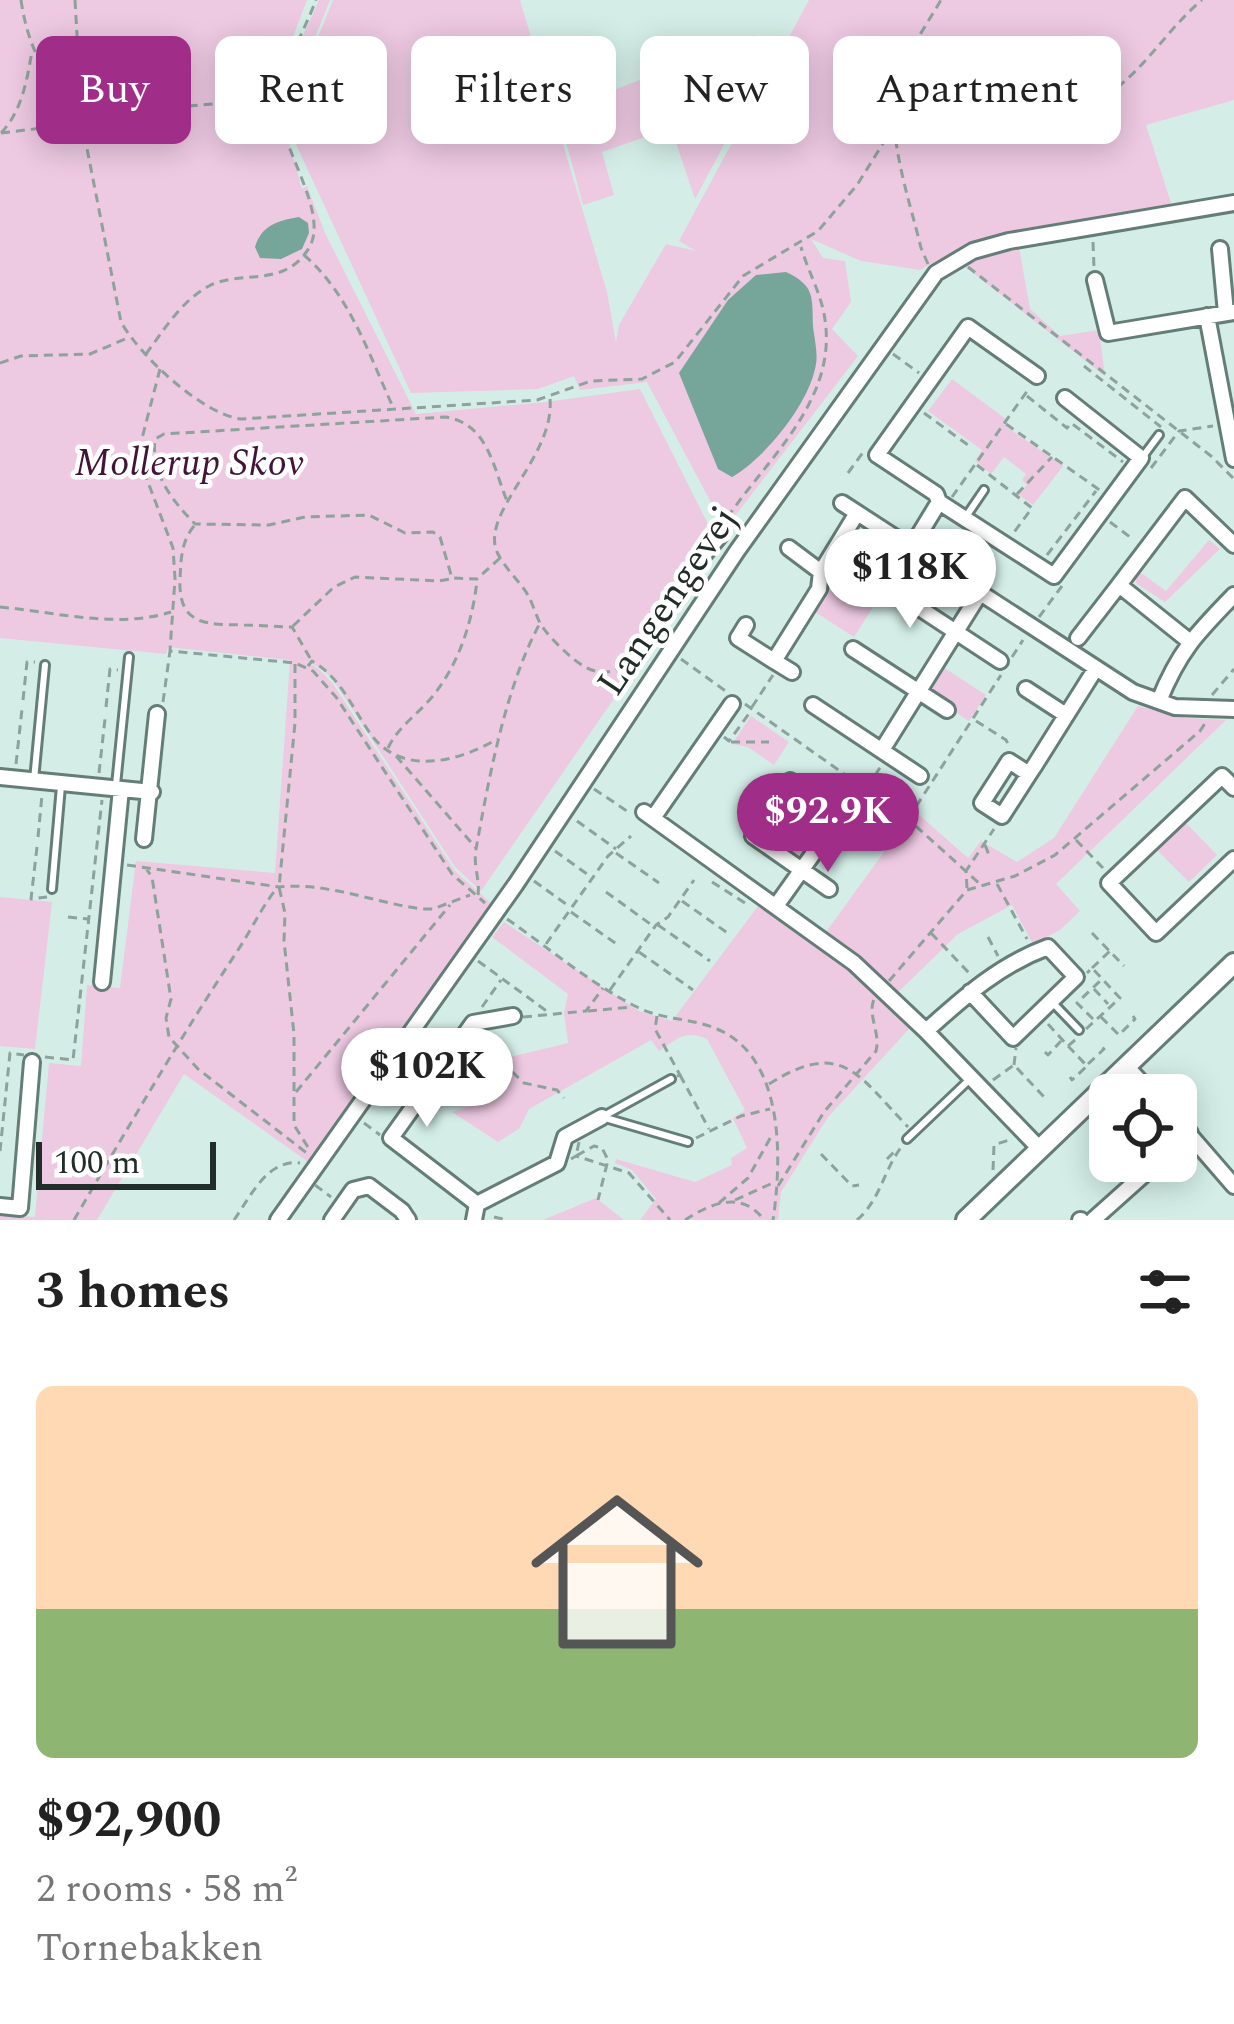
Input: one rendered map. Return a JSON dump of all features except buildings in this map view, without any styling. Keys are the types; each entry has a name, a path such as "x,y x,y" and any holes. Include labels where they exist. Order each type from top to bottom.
{"street":[{"name":"Langengevej","path":"278,1220 936,273 957,258 1010,241 1234,203"},
{"path":"1095,280 1108,333 1230,313 1220,249"},
{"path":"1208,316 1234,459"},
{"path":"1037,376 968,327 877,455 1054,576 1104,494 1139,469 1065,398"},
{"path":"1078,638 1186,498 1234,545"},
{"path":"842,503 1133,692 1209,710 1234,709"},
{"path":"910,548 943,504"},
{"path":"746,625 738,638 781,666 819,589 820,572 857,513"},
{"path":"788,548 820,572"},
{"path":"1119,585 1189,641"},
{"path":"892,590 1000,661"},
{"path":"885,752 980,593"},
{"path":"1159,701 1189,641 1234,595"},
{"path":"853,649 946,710"},
{"path":"1029,774 1009,761 982,803 1002,816 1029,774 1066,716 1096,668"},
{"path":"1026,689 1066,716"},
{"path":"732,704 646,817 776,906 883,988 1040,1149"},
{"path":"813,705 920,776"},
{"path":"144,838 157,714"},
{"path":"1234,788 1222,776 1109,883 1156,933 1234,859"},
{"path":"7,777 150,792"},
{"path":"790,781 870,837"},
{"path":"102,982 114,863 112,788"},
{"path":"776,906 844,819"},
{"path":"753,836 829,889"},
{"path":"926,1031 975,988 1034,952 1048,947 1076,977 1012,1038 975,988"},
{"path":"966,1220 1234,963"},
{"path":"513,1016 473,1023 391,1138 476,1212 556,1163 565,1137 602,1117"},
{"path":"0,1205 20,1208 32,1062"},
{"path":"1126,1066 1133,1074"},
{"path":"1197,1141 1234,1186"},
{"path":"1093,1220 1136,1182"},
{"path":"332,1220 353,1190 369,1186 408,1220"}],"lane":[{"path":"1139,469 1159,435"},
{"path":"965,518 984,490"},
{"path":"701,564 721,534"},
{"path":"112,788 129,657"},
{"path":"39,781 45,665"},
{"path":"52,889 61,783"},
{"path":"1052,1001 1079,1030"},
{"path":"422,1038 448,1058"},
{"path":"602,1117 676,1077"},
{"path":"910,1136 971,1078"},
{"path":"602,1117 688,1142"}],"path":[{"path":"21,0 36,56"},
{"path":"75,0 77,36"},
{"path":"303,36 316,0"},
{"path":"921,36 941,0"},
{"path":"1121,85 1202,0"},
{"path":"0,133 15,115 32,50"},
{"path":"0,133 36,129"},
{"path":"85,144 115,304 130,337 160,367 226,417 550,397 579,383 627,381 661,370 684,352 743,276 818,231 857,185 883,144"},
{"path":"146,355 193,297 212,284 262,278 304,255 315,224 288,144"},
{"path":"898,144 921,248 936,273"},
{"path":"1092,228 1095,280"},
{"path":"721,534 815,396 826,333 822,305 801,245"},
{"path":"304,255 323,271 346,305 393,407"},
{"path":"957,258 1234,479"},
{"path":"0,363 21,356 90,354 130,337"},
{"path":"883,346 930,381"},
{"path":"1084,366 1162,426 1159,435"},
{"path":"157,714 162,709 170,651 172,548 143,466 143,431 160,367"},
{"path":"943,504 1037,376"},
{"path":"1102,391 1108,383"},
{"path":"1026,394 1067,428 1071,423 1139,469 1179,431 1226,424"},
{"path":"550,397 552,420 545,440 495,525 494,544 527,593 540,623 574,660 603,674 617,672 686,575 701,564"},
{"path":"913,405 972,448"},
{"path":"155,439 164,434 462,419 482,440 507,501"},
{"path":"1005,423 1104,494 1039,566"},
{"path":"143,431 155,439"},
{"path":"155,439 154,466 195,524"},
{"path":"848,473 864,451"},
{"path":"1016,495 1052,457"},
{"path":"976,463 1032,508 1005,544"},
{"path":"195,524 269,525 305,517 369,515 406,533 433,532 440,537 452,578"},
{"path":"1110,522 1145,548"},
{"path":"195,524 184,538 179,588 185,610 197,621 213,625 292,627 334,587 355,577 477,580"},
{"path":"387,750 409,718 431,698 454,661 472,619 477,580 500,558"},
{"path":"908,819 1073,571"},
{"path":"0,607 123,620 172,611"},
{"path":"475,895 480,806 540,623"},
{"path":"292,627 311,661 336,680 372,737 387,750 413,762 433,762 462,756 501,737"},
{"path":"170,651 307,667 329,687 443,862 475,895 636,1006 725,1033 752,1056 772,1108 777,1184 773,1220"},
{"path":"669,652 908,819 982,885"},
{"path":"307,667 311,661"},
{"path":"23,700 27,662 45,665"},
{"path":"295,663 295,723 278,886 285,913 294,1125 312,1171"},
{"path":"730,741 781,666"},
{"path":"719,1202 777,1184 824,1112 876,1051 871,1005 967,890 1037,866 1075,839 1200,731 1214,692 1232,671 1224,668"},
{"path":"106,707 110,669 128,671"},
{"path":"7,777 22,709"},
{"path":"0,1151 10,1053 74,1060 103,792 112,788 105,719"},
{"path":"973,719 1006,740 1009,761"},
{"path":"715,730 730,741 769,742"},
{"path":"844,819 868,791 885,752"},
{"path":"395,754 476,848"},
{"path":"38,837 39,781"},
{"path":"584,785 646,817"},
{"path":"967,890 966,871 1002,816"},
{"path":"577,821 659,883"},
{"path":"545,946 592,878 631,836"},
{"path":"1075,839 1113,880"},
{"path":"983,844 989,855"},
{"path":"37,847 31,899 44,900 52,889"},
{"path":"552,849 592,878"},
{"path":"114,863 365,894 423,908 475,895"},
{"path":"145,867 152,877 167,972 169,1037 343,1205"},
{"path":"532,880 618,945"},
{"path":"586,1011 694,880"},
{"path":"712,882 744,904 753,891"},
{"path":"996,883 1034,952"},
{"path":"74,1220 176,1046 243,944 257,913 278,886"},
{"path":"606,892 710,961"},
{"path":"680,900 729,934"},
{"path":"576,901 583,905"},
{"path":"293,1095 451,904"},
{"path":"68,916 90,919"},
{"path":"931,932 975,988"},
{"path":"1092,933 1124,966"},
{"path":"988,937 1004,968"},
{"path":"1076,977 1081,979 1111,950"},
{"path":"637,951 693,990"},
{"path":"467,953 546,1013"},
{"path":"494,973 499,966"},
{"path":"1068,1046 1120,998 1092,968"},
{"path":"473,1023 502,979"},
{"path":"1094,1021 1077,1003 1102,979"},
{"path":"513,987 518,980"},
{"path":"1093,988 1110,1006"},
{"path":"481,993 488,998"},
{"path":"532,1000 537,994"},
{"path":"513,1016 636,1006"},
{"path":"545,1024 546,1013"},
{"path":"658,1014 655,1029 676,1077 709,1131"},
{"path":"1038,1014 1087,1066"},
{"path":"1100,1015 1119,1035 1133,1016"},
{"path":"1045,1052 1048,1055 1063,1040"},
{"path":"1070,1078 1104,1049 1101,1047"},
{"path":"767,1085 799,1066 841,1063 857,1074 910,1136"},
{"path":"984,1090 1014,1064 1046,1099"},
{"path":"435,1076 506,1066 524,1083 557,1090 564,1098"},
{"path":"688,1142 740,1116 772,1108"},
{"path":"352,1115 388,1141 391,1138"},
{"path":"575,1156 580,1129"},
{"path":"685,1220 719,1202 748,1178 774,1132"},
{"path":"993,1170 994,1145 1024,1132"},
{"path":"886,1159 910,1136"},
{"path":"857,1220 876,1203 890,1162 910,1136"},
{"path":"556,1163 594,1146 602,1148 607,1167 598,1199"},
{"path":"821,1154 852,1186 859,1185"},
{"path":"575,1156 629,1173 670,1220"},
{"path":"234,1220 273,1169 294,1161 312,1171"},
{"path":"264,1162 273,1169"},
{"path":"245,1188 253,1194"},
{"path":"237,1200 244,1205"},
{"path":"734,1201 755,1209 764,1220"},
{"path":"497,1208 494,1218 507,1220"}],"green space":[{"name":"Mollerup Skov","path":"0,0 307,0 293,36 215,36 215,144 290,144 302,189 307,186 325,233 416,414 640,389 710,528 690,554 705,567 481,891 455,867 334,681 322,668 302,660 333,684 455,871 493,905 311,1164 184,1074 97,1220 0,1220 0,1215 35,1217 49,1063 81,1066 87,985 120,988 136,861 275,873 290,660 168,647 166,654 0,638"},
{"path":"319,0 330,0 316,36 303,36"},
{"path":"333,0 520,0 531,36 411,36 411,144 563,144 607,292 616,343 619,325 666,244 696,251 679,241 731,144 809,144 809,36 790,36 809,0 1234,0 1234,100 1146,125 1172,206 975,241 920,270 861,261 811,239 823,258 845,261 851,302 832,329 858,356 725,529 647,382 580,390 574,376 538,389 411,393 296,144 387,144 387,36 318,36"},
{"path":"640,80 640,139 602,152 614,195 583,205 567,144 616,144 616,89"},
{"path":"676,144 724,144 695,199"},
{"path":"1019,247 1030,309 1060,336 1099,330 1105,376 959,262"},
{"path":"952,379 1006,419 1004,425 1063,466 1033,505 1018,494 1027,485 1022,480 1026,474 1004,457 991,474 975,461 982,450 928,411"},
{"path":"1209,540 1220,549 1165,602 1137,584 1134,575 1141,573 1166,591"},
{"path":"829,572 836,577 833,582 873,607 854,637 815,612 827,592"},
{"path":"940,665 986,695 969,721 946,706 950,699 930,692 928,684"},
{"path":"1138,706 1185,718 1226,720 1056,884 1080,911 1060,930 1033,944 1012,905 958,934 886,1004 910,1028 828,1117 781,1192 778,1220 640,1220 656,1199 632,1170 615,1163 616,1159 695,1182 732,1165 731,1158 747,1148 733,1118 745,1110 707,1039 700,1036 682,1037 659,1051 651,1040 529,1109 519,1129 498,1142 452,1112 477,1104 478,1096 506,1091 502,1059 568,1043 564,1013 568,994 492,937 504,922 639,1011 672,1021 759,905 818,943 917,813 968,858 981,841 1017,862 1054,838"},
{"path":"751,716 789,742 774,765 748,747 732,744"},
{"path":"812,802 828,812 831,821 804,860 795,861 780,846"},
{"path":"1183,820 1217,855 1189,882 1154,847"},
{"path":"0,897 52,902 35,1049 0,1046"},
{"path":"596,1198 624,1220 543,1220"}],"shaded area":[{"path":"299,217 308,223 309,233 302,249 281,259 260,258 255,247 266,229"},
{"path":"786,272 807,287 812,299 816,364 805,395 784,428 732,477 718,469 679,373 728,300 756,275"}]}
